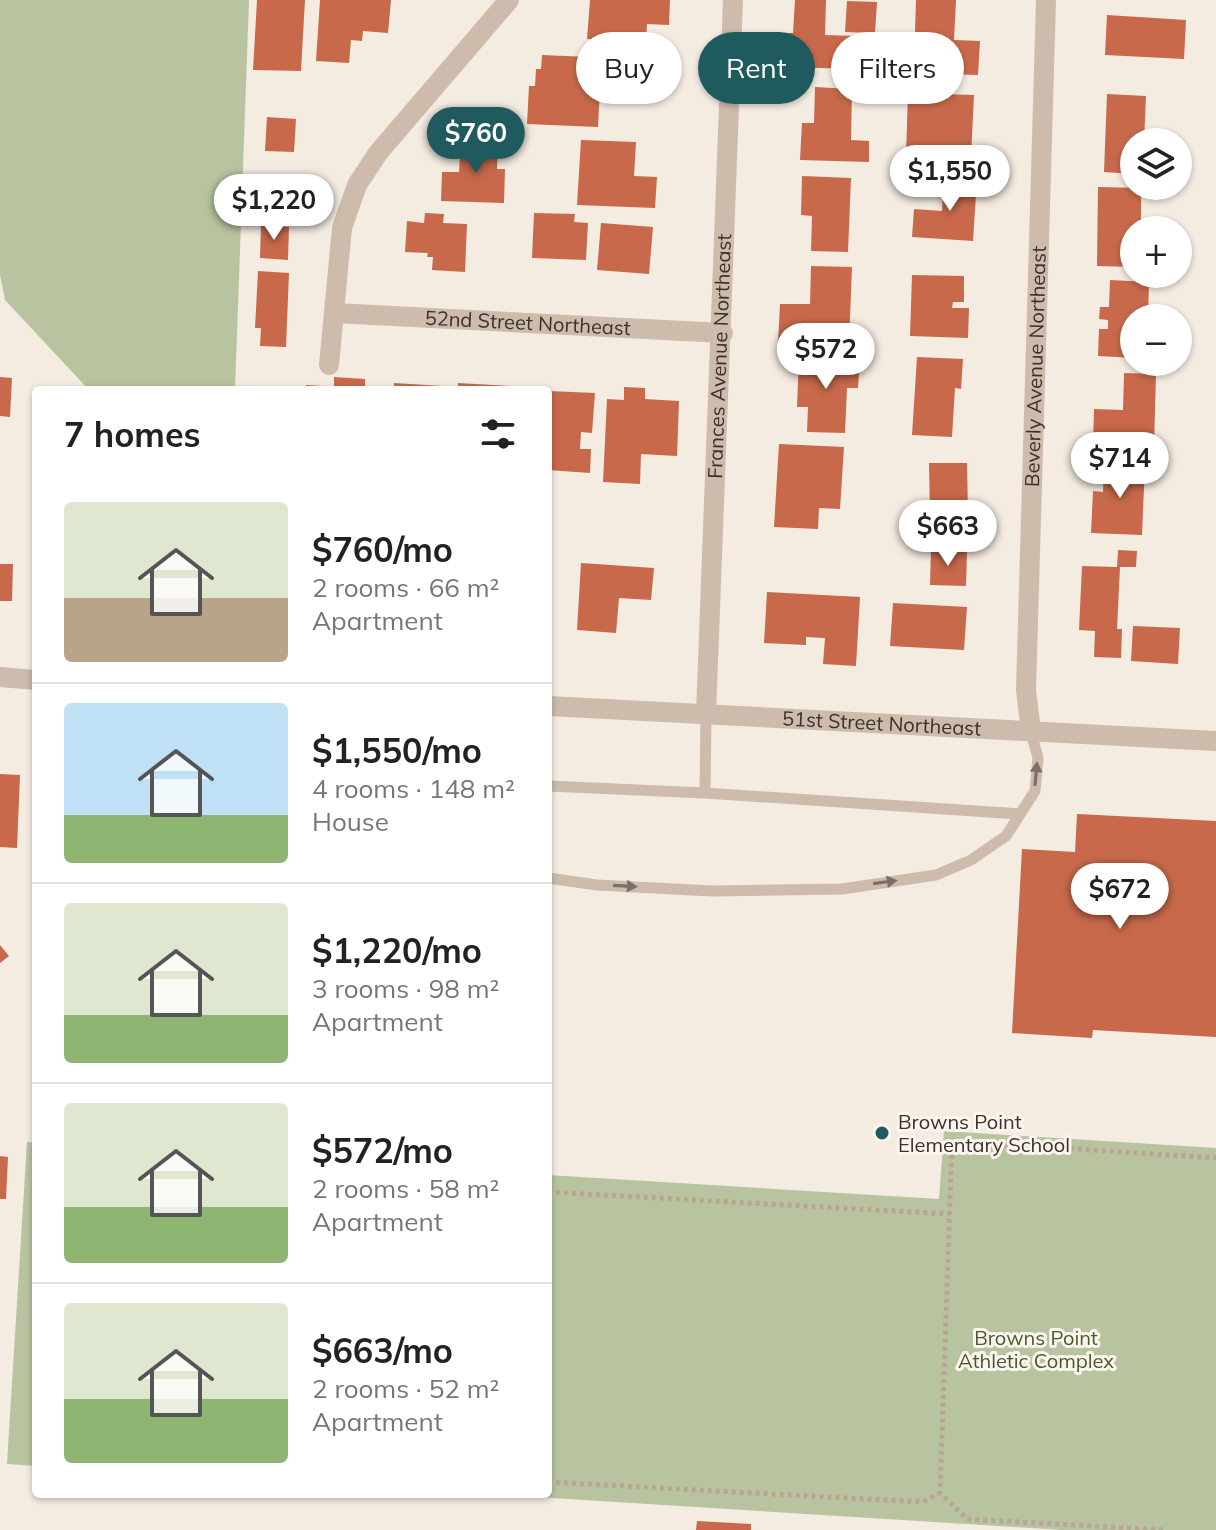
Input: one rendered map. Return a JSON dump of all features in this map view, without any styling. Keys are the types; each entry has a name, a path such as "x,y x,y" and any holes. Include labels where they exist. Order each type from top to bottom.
{"street":[{"path":"329,365 342,228 357,185 378,153 509,0"},
{"name":"Frances Avenue Northeast","path":"706,714 723,333 733,0"},
{"name":"Beverly Avenue Northeast","path":"1031,732 1026,690 1046,0"},
{"name":"52nd Street Northeast","path":"334,313 723,333"},
{"path":"0,677 32,680"},
{"name":"51st Street Northeast","path":"552,706 1216,741"}],"lane":[{"path":"705,793 706,714"},
{"path":"552,879 597,885 712,891 842,889 936,875 971,860 1006,836 1035,791 1038,758 1031,732"},
{"path":"552,786 1020,814"}],"path":[{"path":"1163,1530 967,1519 940,1493 952,1141 1216,1158"},
{"path":"552,1192 950,1214"},
{"path":"552,1482 923,1502 940,1493"}],"green space":[{"path":"0,0 249,0 235,386 85,386 5,300 0,275"},
{"name":"Browns Point Athletic Complex","path":"944,1131 1216,1148 1216,1530 1062,1530 552,1498 552,1175 939,1199"},
{"path":"27,1142 32,1143 32,1466 7,1464"}],"building":[{"path":"257,0 305,0 301,71 253,70"},
{"path":"320,0 391,0 388,33 363,31 362,41 351,40 349,63 316,61"},
{"path":"590,0 670,0 669,25 647,24 647,32 588,32"},
{"path":"795,0 826,0 825,35 831,35 831,68 815,68 815,32 793,32"},
{"path":"916,0 956,0 954,32 915,32"},
{"path":"847,1 877,2 875,32 845,32"},
{"path":"1107,15 1186,20 1184,59 1105,55"},
{"path":"964,40 980,41 978,75 964,75"},
{"path":"542,55 576,56 576,104 599,104 598,127 527,124 529,86 535,86 536,69 541,69"},
{"path":"815,87 831,88 831,104 852,104 851,140 869,141 869,162 800,160 802,123 814,123"},
{"path":"1107,94 1146,96 1145,128 1120,128 1120,173 1104,172"},
{"path":"964,95 974,95 971,157 906,155 908,104 964,104"},
{"path":"267,117 296,119 294,152 265,151"},
{"path":"461,139 498,141 497,169 505,169 504,203 441,201 442,172 459,172"},
{"path":"581,140 636,142 634,176 657,177 655,208 577,205"},
{"path":"802,176 851,178 848,252 811,251 812,216 801,215"},
{"path":"944,176 977,179 973,241 912,237 914,209 942,211"},
{"path":"1098,187 1120,188 1120,200 1141,200 1141,216 1120,216 1120,267 1097,266"},
{"path":"425,213 444,214 443,223 467,224 465,272 432,270 433,257 427,257 428,253 405,252 407,221 424,223"},
{"path":"534,213 575,214 574,222 588,223 586,260 532,258"},
{"path":"601,223 653,227 649,274 597,270"},
{"path":"261,225 289,227 288,260 260,258"},
{"path":"811,266 852,267 849,344 778,343 780,304 810,304"},
{"path":"258,271 289,273 286,347 260,346 261,328 255,328"},
{"path":"912,275 964,276 964,302 953,302 952,308 969,308 968,338 910,336"},
{"path":"1110,280 1120,281 1120,288 1149,288 1148,304 1120,304 1120,357 1098,356 1099,329 1108,329 1108,320 1099,319 1100,307 1109,307"},
{"path":"799,357 860,359 858,388 847,388 845,433 807,432 808,407 797,407"},
{"path":"917,357 963,359 961,389 955,388 952,437 912,435"},
{"path":"1124,376 1156,376 1154,447 1093,446 1094,409 1123,410"},
{"path":"0,377 12,378 10,417 0,416"},
{"path":"334,377 365,379 365,386 334,386"},
{"path":"394,383 442,386 394,386"},
{"path":"458,383 510,386 458,386"},
{"path":"624,387 645,388 645,399 679,401 677,456 641,454 640,484 603,482 607,399 624,400"},
{"path":"552,391 595,393 592,433 581,432 580,449 591,449 590,473 552,470"},
{"path":"779,444 844,447 840,509 819,508 818,529 774,527"},
{"path":"1104,462 1145,464 1142,535 1091,533 1093,491 1103,492"},
{"path":"929,463 967,463 968,513 930,514"},
{"path":"931,549 967,551 966,586 930,585"},
{"path":"1118,550 1137,551 1136,567 1120,567 1117,629 1122,629 1121,658 1094,657 1095,631 1079,630 1082,566 1117,567"},
{"path":"581,563 654,568 651,600 619,598 616,633 577,630"},
{"path":"0,564 13,564 12,601 0,601"},
{"path":"767,592 860,597 856,666 823,664 825,638 806,637 806,645 764,643"},
{"path":"893,603 967,607 964,650 890,646"},
{"path":"1133,626 1180,628 1178,664 1131,661"},
{"path":"0,774 20,775 17,848 0,847"},
{"path":"1077,814 1216,821 1216,1037 1093,1030 1092,1038 1012,1033 1022,849 1075,852"},
{"path":"0,945 9,956 0,963"},
{"path":"0,1156 8,1157 6,1199 0,1199"},
{"path":"697,1521 751,1524 751,1530 696,1530"}],"place":[{"name":"Browns Point Elementary School","path":"882,1133"}]}
